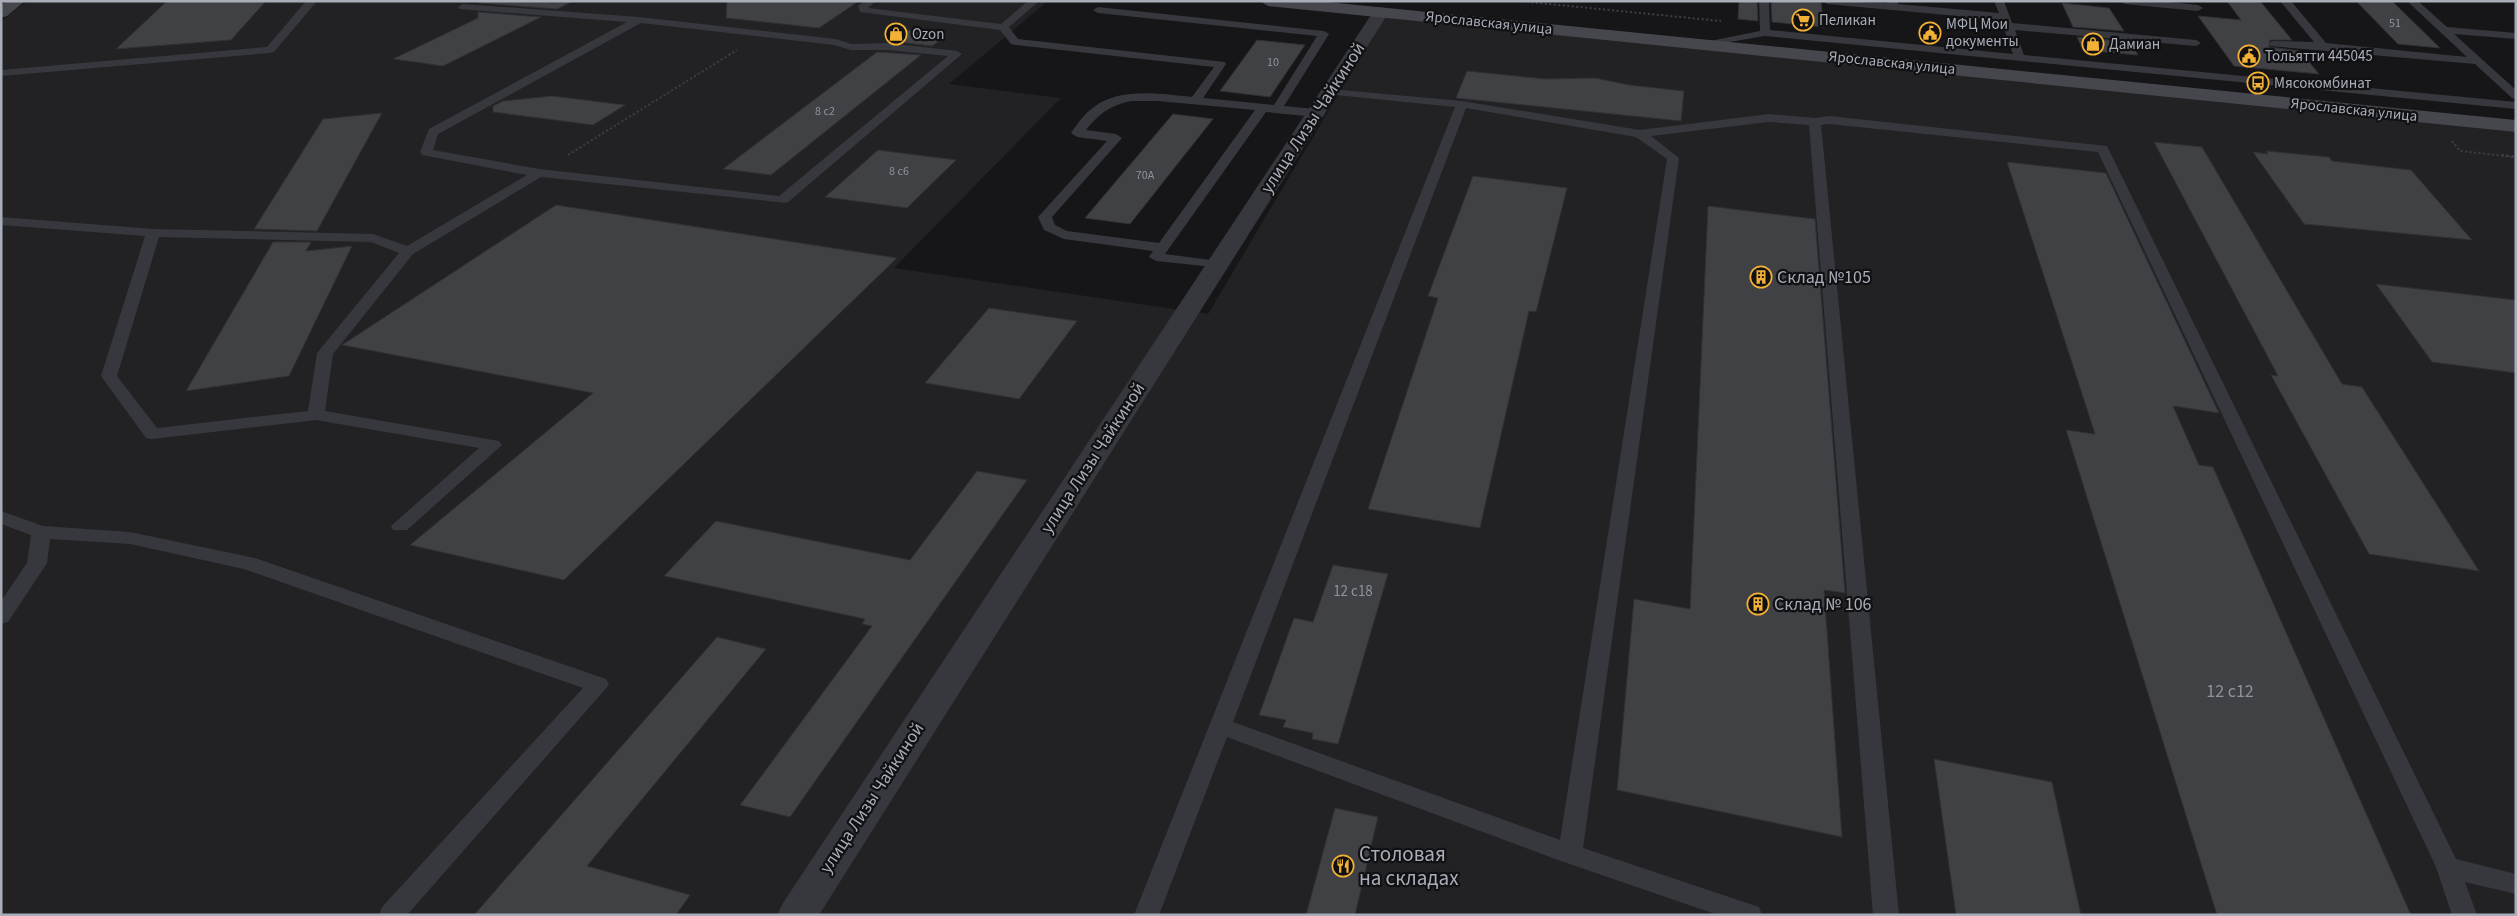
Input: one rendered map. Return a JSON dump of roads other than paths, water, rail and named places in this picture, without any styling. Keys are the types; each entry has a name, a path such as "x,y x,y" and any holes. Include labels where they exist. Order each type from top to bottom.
{"main road":[{"path":"1,13 17,1"},
{"name":"Ярославская улица","path":"1276,2 1384,7 1704,45 2516,126"}],"street":[{"name":"улица Лизы Чайкиной","path":"797,915 1384,7"}],"lane":[{"path":"1,73 270,50 312,1"},
{"path":"871,1 863,6 864,10 1003,27 1015,42 1221,64 1195,100"},
{"path":"1003,27 1034,1"},
{"path":"1764,1 1765,33"},
{"path":"1827,1 1892,4 2006,21 2196,43"},
{"path":"1999,1 2020,58"},
{"path":"2125,1 2198,8"},
{"path":"2285,1 2323,46"},
{"path":"2412,1 2516,96"},
{"path":"463,8 639,20 765,33 836,42 842,45 877,46 957,54 782,200 539,173 426,152 433,132 639,20"},
{"path":"1098,10 1324,34 1277,109"},
{"path":"2443,30 2516,36"},
{"path":"1704,45 1765,33 2516,106"},
{"path":"2274,44 2323,46 2477,61"},
{"path":"1163,248 1064,235 1049,227 1045,216 1116,138 1077,133 1099,109 1120,100 1153,96 1277,109 1323,102 1462,104 1640,134 1769,118 1815,122 1829,120 2103,150 2448,868 2465,915"},
{"path":"1146,915 1462,104"},
{"path":"1218,265 1156,257 1263,107"},
{"path":"1815,122 1886,915"},
{"path":"1570,854 1673,158 1640,134"},
{"path":"316,416 325,353 408,251 539,173"},
{"path":"1,221 153,233 373,238 408,251"},
{"path":"153,233 109,376 152,434 316,416 493,446 400,526"},
{"path":"1,517 41,532 130,538 248,563 598,685 391,915"},
{"path":"1,617 38,563 41,532"},
{"path":"1220,726 1570,854 1750,915"},
{"path":"2448,868 2516,884"}],"place":[{"name":"Пеликан","path":"1803,20"},
{"name":"МФЦ Мои документы","path":"1930,33"},
{"name":"Ozon","path":"896,34"},
{"name":"Дамиан","path":"2093,44"},
{"name":"Тольятти 445045","path":"2249,56"},
{"name":"Мясокомбинат","path":"2258,83"},
{"name":"Склад №105","path":"1761,277"},
{"name":"Склад № 106","path":"1758,604"},
{"name":"Столовая на складах","path":"1343,866"}]}
